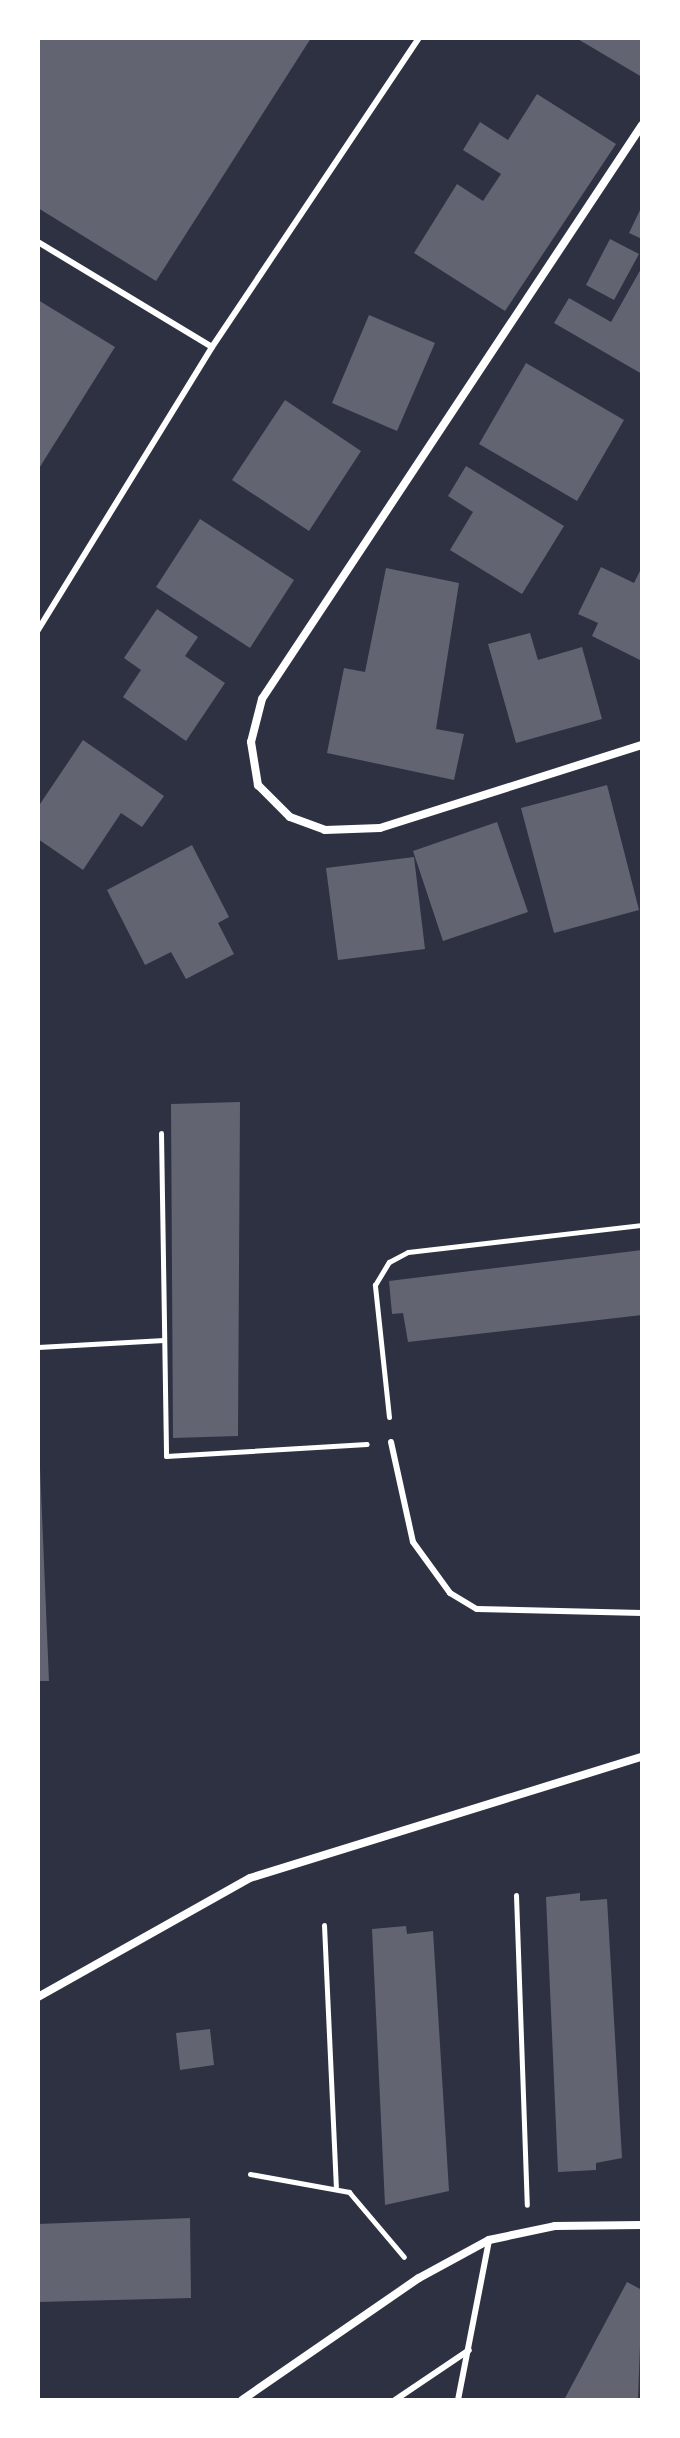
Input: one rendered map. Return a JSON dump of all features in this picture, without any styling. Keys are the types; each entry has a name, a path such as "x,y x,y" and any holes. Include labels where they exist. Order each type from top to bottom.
{"street":[{"path":"642,125 262,699 251,742 258,785 290,817 325,830 380,828 642,745"},
{"path":"38,1997 250,1878 642,1757"},
{"path":"242,2400 419,2278 489,2240 528,2230 642,2225"}],"lane":[{"path":"38,630 212,347 419,38"},
{"path":"38,242 212,347"},
{"path":"391,1442 413,1542 450,1593 477,1609 642,1613"},
{"path":"458,2400 489,2240"},
{"path":"395,2400 469,2350"}],"path":[{"path":"161,1133 166,1456 391,1442 375,1285 389,1262 408,1252 642,1225"},
{"path":"38,1347 164,1340"},
{"path":"516,1895 528,2230"},
{"path":"324,1925 336,2187"},
{"path":"250,2174 336,2187 358,2200 419,2278"}],"building":[{"path":"38,38 311,38 156,281 38,208"},
{"path":"576,38 642,38 642,77"},
{"path":"537,94 616,144 505,311 414,253 457,184 483,201 501,174 463,150 480,122 508,140"},
{"path":"642,206 642,239 629,233"},
{"path":"610,239 639,254 614,300 586,285"},
{"path":"642,267 642,374 554,323 569,298 611,322"},
{"path":"38,300 115,347 38,470"},
{"path":"369,315 435,343 397,431 332,403"},
{"path":"526,363 624,420 577,501 479,444"},
{"path":"285,400 361,451 309,531 232,480"},
{"path":"466,466 564,526 522,594 450,550 473,512 448,496"},
{"path":"200,519 294,580 250,648 156,587"},
{"path":"601,567 634,583 642,567 642,661 592,636 598,623 578,614"},
{"path":"386,568 459,583 436,729 464,734 454,780 327,753 344,668 365,672"},
{"path":"157,609 198,637 185,656 225,683 186,741 123,697 141,670 124,658"},
{"path":"530,633 538,660 582,647 602,719 516,743 488,644"},
{"path":"83,740 164,796 142,827 121,813 83,870 38,839 38,807"},
{"path":"607,785 639,910 554,933 521,808"},
{"path":"497,822 528,912 443,941 413,851"},
{"path":"192,845 229,917 218,923 234,954 186,979 171,952 145,965 107,890"},
{"path":"414,857 425,949 338,960 326,868"},
{"path":"240,1102 238,1436 173,1438 171,1104"},
{"path":"642,1250 642,1315 408,1342 403,1313 392,1314 389,1281"},
{"path":"38,1420 49,1681 38,1681"},
{"path":"580,1893 580,1901 607,1899 622,2158 596,2163 596,2170 558,2172 546,1897"},
{"path":"406,1926 407,1934 433,1931 449,2191 385,2205 372,1929"},
{"path":"210,2029 214,2065 180,2070 176,2033"},
{"path":"190,2218 191,2298 38,2302 38,2224"},
{"path":"627,2282 642,2290 638,2400 564,2400"}]}
